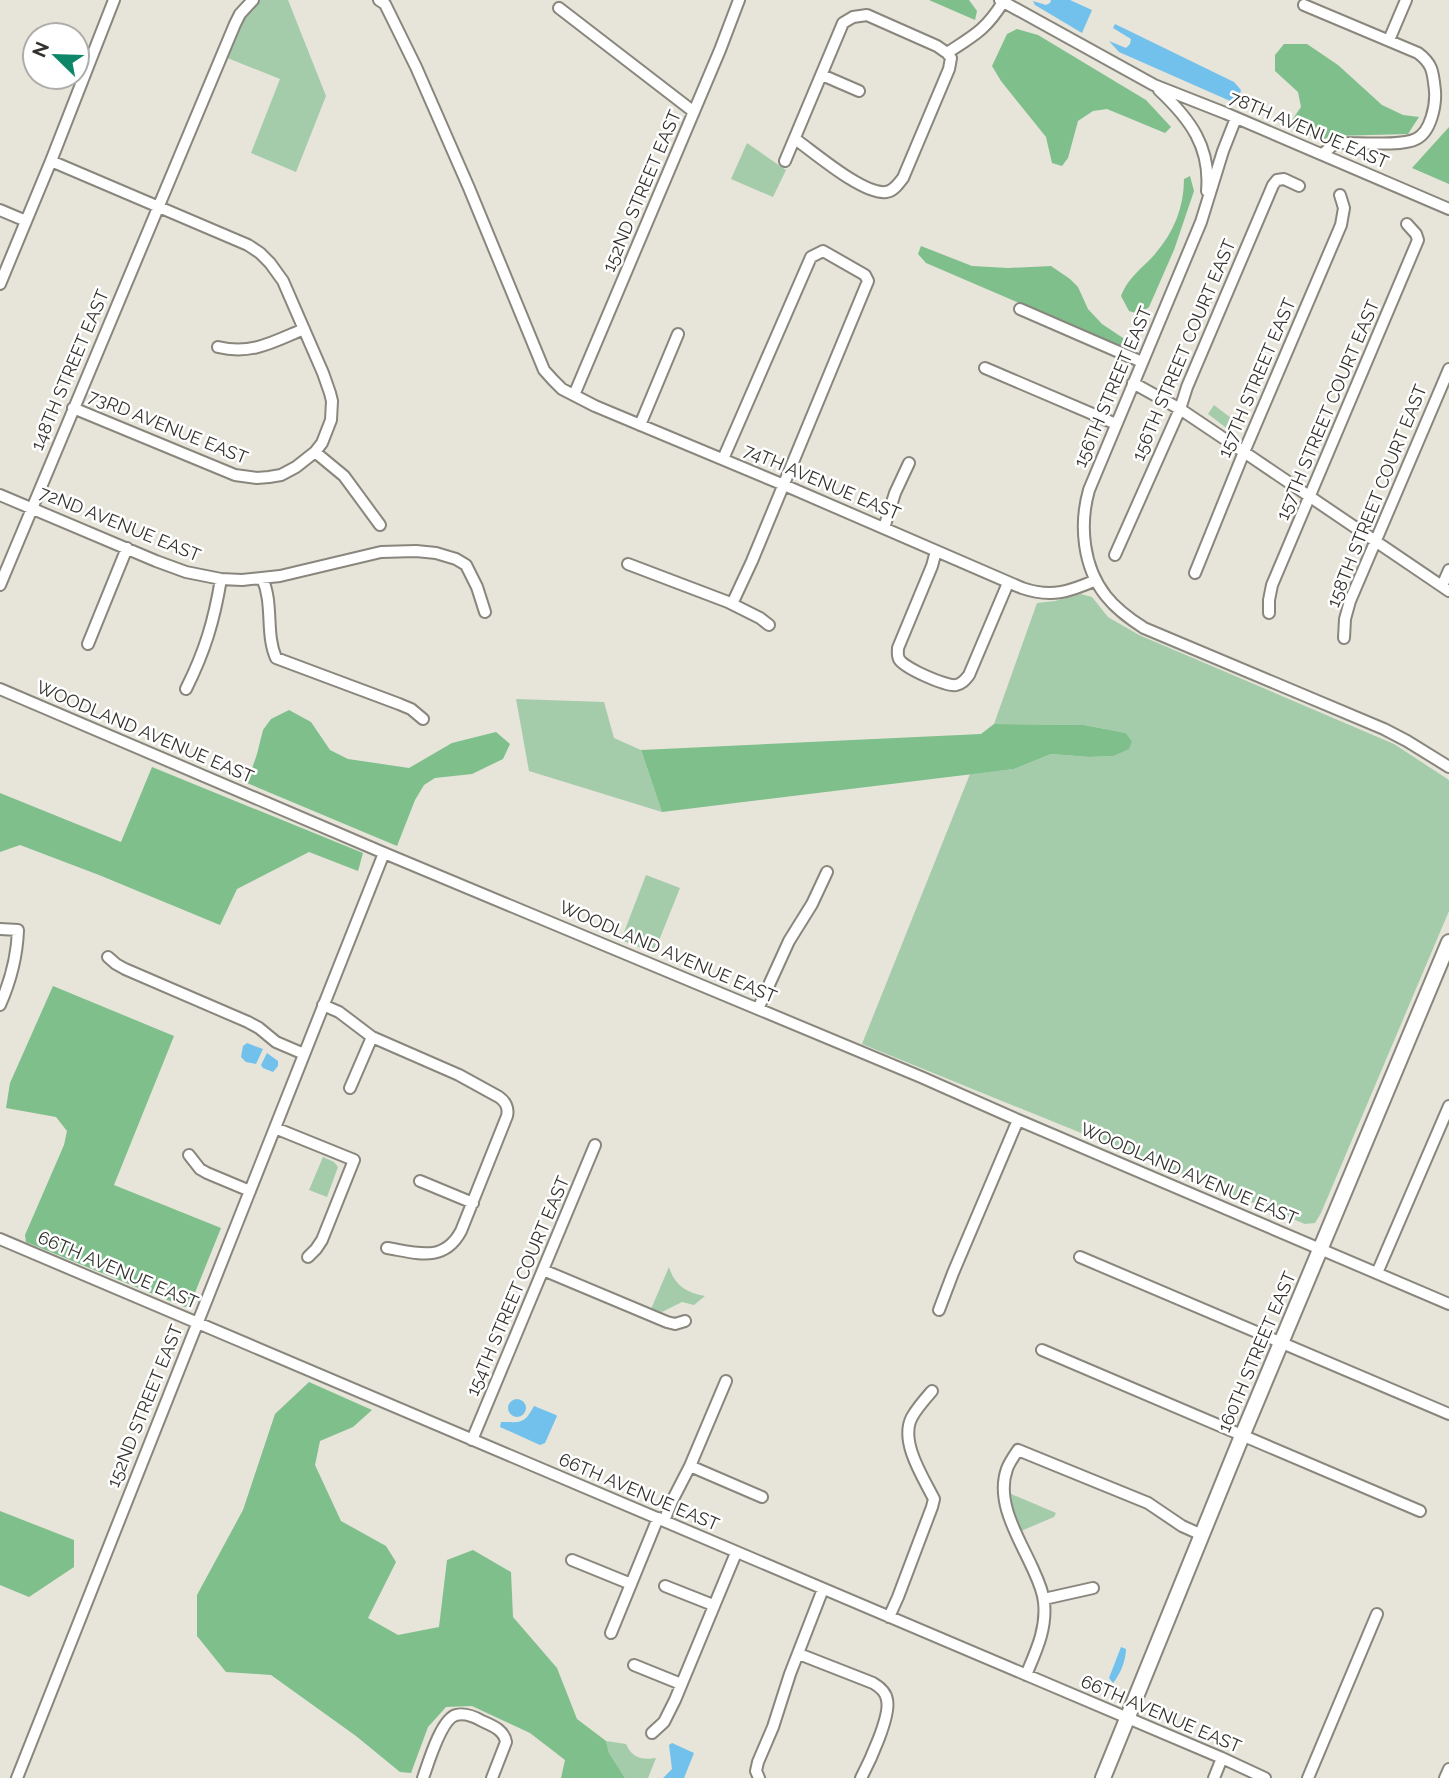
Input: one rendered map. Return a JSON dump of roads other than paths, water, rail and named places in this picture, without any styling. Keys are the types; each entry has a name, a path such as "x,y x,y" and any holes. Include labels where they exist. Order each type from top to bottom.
{"main road":[{"name":"160TH STREET EAST","path":"1103,1778 1242,1436 1449,942"}],"street":[{"path":"0,284 114,0"},
{"name":"148TH STREET EAST","path":"0,585 235,24 253,0"},
{"name":"74TH AVENUE EAST","path":"379,0 385,4 416,67 544,370 556,383 574,395 640,425 1008,583 1049,594 1072,591 1097,580"},
{"name":"152ND STREET EAST","path":"574,395 739,0"},
{"path":"1389,40 1406,0"},
{"path":"947,53 981,31 993,17 1001,1"},
{"name":"78TH AVENUE EAST","path":"1001,1 1154,85 1449,209"},
{"path":"1304,5 1418,53 1431,65 1433,77 1435,105 1421,136 1413,141 1397,143 1335,143 1323,154"},
{"path":"559,8 694,112"},
{"path":"785,161 843,23 853,17 867,15 937,46 951,58 949,69 903,178 893,190 883,192 861,185 795,139"},
{"path":"822,75 859,91"},
{"name":"78TH AVENUE EAST","path":"1154,85 1185,116 1198,136 1206,162 1208,184 1205,211"},
{"path":"1205,211 1236,118"},
{"path":"51,161 227,235 260,253 270,263 283,281 323,373 332,401 331,420 318,447 344,476 380,525"},
{"name":"156TH STREET COURT EAST","path":"1115,555 1180,410 1187,387 1273,185 1277,180 1284,179 1299,186"},
{"name":"157TH STREET EAST","path":"1195,573 1341,225 1344,208 1340,195"},
{"path":"0,210 26,221"},
{"name":"156TH STREET EAST","path":"1097,580 1085,545 1084,514 1089,490 1205,211"},
{"name":"157TH STREET COURT EAST","path":"1269,613 1272,585 1418,240 1407,224"},
{"path":"723,459 801,278 814,254 822,251 838,258 868,278 784,485 732,604"},
{"path":"1020,309 1142,362"},
{"path":"218,347 252,349 304,329"},
{"path":"640,425 678,334"},
{"path":"985,368 1116,424"},
{"name":"158TH STREET COURT EAST","path":"1344,638 1348,610 1449,369"},
{"path":"1133,383 1180,410 1311,496 1445,589 1449,570"},
{"name":"73RD AVENUE EAST","path":"74,408 235,475 246,477 281,475 296,467 318,447"},
{"path":"884,528 895,493 909,463"},
{"name":"72ND AVENUE EAST","path":"0,495 186,572 221,579 263,581 381,552 436,553 466,565 485,612"},
{"path":"88,644 127,548"},
{"path":"936,551 898,653 899,659 906,666 951,686 960,684 974,666 1008,583"},
{"path":"628,564 732,604 769,625"},
{"path":"186,689 209,635 221,579"},
{"path":"1097,580 1114,606 1144,628 1384,729 1449,766"},
{"path":"263,581 269,598 271,643 276,659 399,704 411,709 423,719"},
{"name":"WOODLAND AVENUE EAST","path":"0,689 921,1077 1449,1304"},
{"name":"152ND STREET EAST","path":"17,1778 384,853"},
{"path":"758,1009 789,941 812,904 827,872"},
{"path":"0,929 18,930 14,969 0,1005"},
{"path":"108,957 125,969 248,1022 276,1042 304,1054"},
{"path":"323,1005 339,1012 372,1037 459,1075 499,1097 507,1107 507,1116 455,1243 440,1253 427,1254 387,1248"},
{"path":"350,1088 372,1037"},
{"path":"1377,1273 1449,1106"},
{"path":"939,1310 1018,1120"},
{"path":"275,1128 354,1160 322,1240 307,1257"},
{"name":"154TH STREET COURT EAST","path":"472,1440 596,1145"},
{"path":"189,1155 200,1169 250,1191"},
{"path":"420,1181 472,1203"},
{"name":"66TH AVENUE EAST","path":"0,1239 1265,1778"},
{"path":"1080,1257 1449,1413"},
{"path":"543,1270 667,1322 675,1324 685,1321"},
{"path":"1042,1350 1420,1511"},
{"path":"611,1633 661,1520 690,1466 726,1381"},
{"path":"888,1617 932,1507 933,1499 913,1455 907,1432 911,1419 932,1391"},
{"path":"1026,1675 1042,1636 1045,1620 1044,1599 1037,1578 1008,1515 1004,1500 1007,1468 1018,1450 1148,1503 1182,1526 1202,1535"},
{"path":"690,1466 762,1497"},
{"path":"652,1733 664,1722 675,1700 736,1553"},
{"path":"572,1560 631,1584"},
{"path":"665,1586 713,1605"},
{"path":"1044,1599 1093,1588"},
{"path":"758,1777 758,1762 774,1727 790,1674 823,1589"},
{"path":"1308,1778 1377,1614"},
{"path":"799,1654 879,1687 888,1701 879,1737 861,1778"},
{"path":"634,1665 681,1684"},
{"path":"423,1778 443,1727 453,1716 467,1715 503,1733 506,1742 492,1778"},
{"path":"1214,1778 1222,1758"},
{"path":"1445,1778 1449,1769"}],"water":[{"path":"1051,0 1070,0 1092,10 1082,33 1035,5 1033,1 1046,5"},
{"path":"1115,24 1234,82 1241,90 1237,104 1119,52 1109,41 1126,48 1131,39 1113,28"},
{"path":"247,1043 263,1049 256,1064 246,1062 241,1057 243,1046"},
{"path":"267,1053 278,1061 273,1072 261,1065"},
{"path":"517,1399 523,1402 526,1408 523,1414 517,1417 511,1414 508,1408 511,1402"},
{"path":"534,1406 557,1416 545,1443 540,1445 500,1427 501,1422 524,1419"},
{"path":"1121,1647 1126,1649 1125,1658 1113,1683 1109,1678"},
{"path":"672,1743 694,1753 684,1778 663,1778 672,1769 669,1745"}]}
